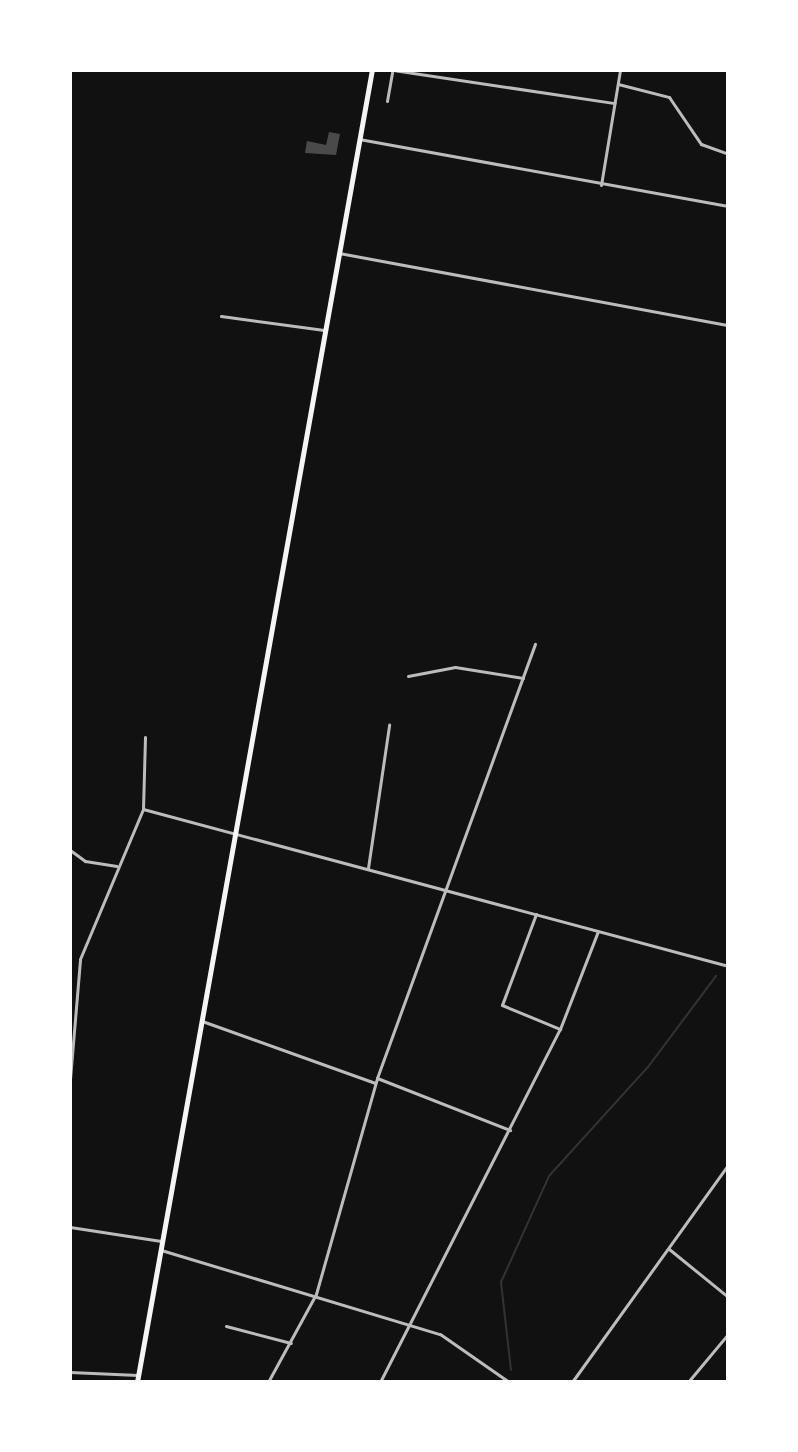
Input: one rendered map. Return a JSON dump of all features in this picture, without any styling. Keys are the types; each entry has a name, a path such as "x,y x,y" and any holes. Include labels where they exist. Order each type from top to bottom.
{"main road":[{"path":"138,1378 372,70"}],"street":[{"path":"601,185 620,70"},
{"path":"387,101 392,71 514,91 527,87 615,103"},
{"path":"618,84 669,97 701,144 728,154"},
{"path":"359,139 728,206"},
{"path":"339,253 728,325"},
{"path":"221,316 325,330"},
{"path":"268,1382 316,1294 376,1081 535,644"},
{"path":"408,676 455,667 523,678"},
{"path":"368,868 389,725"},
{"path":"70,1079 72,1014 84,942 143,809 145,737"},
{"path":"143,809 728,966"},
{"path":"70,850 85,861 117,866"},
{"path":"536,914 502,1005 560,1029"},
{"path":"380,1382 560,1029 598,931"},
{"path":"201,1021 510,1130"},
{"path":"572,1382 728,1165"},
{"path":"70,1227 162,1241"},
{"path":"668,1249 728,1297"},
{"path":"161,1250 410,1324 461,1345 509,1382"},
{"path":"226,1326 291,1343"},
{"path":"688,1382 728,1334"},
{"path":"70,1372 138,1378"}],"building":[{"path":"329,132 340,134 336,155 305,153 307,141 326,145"}],"waterway":[{"path":"511,1370 501,1282 549,1176 648,1067 716,976"}]}
